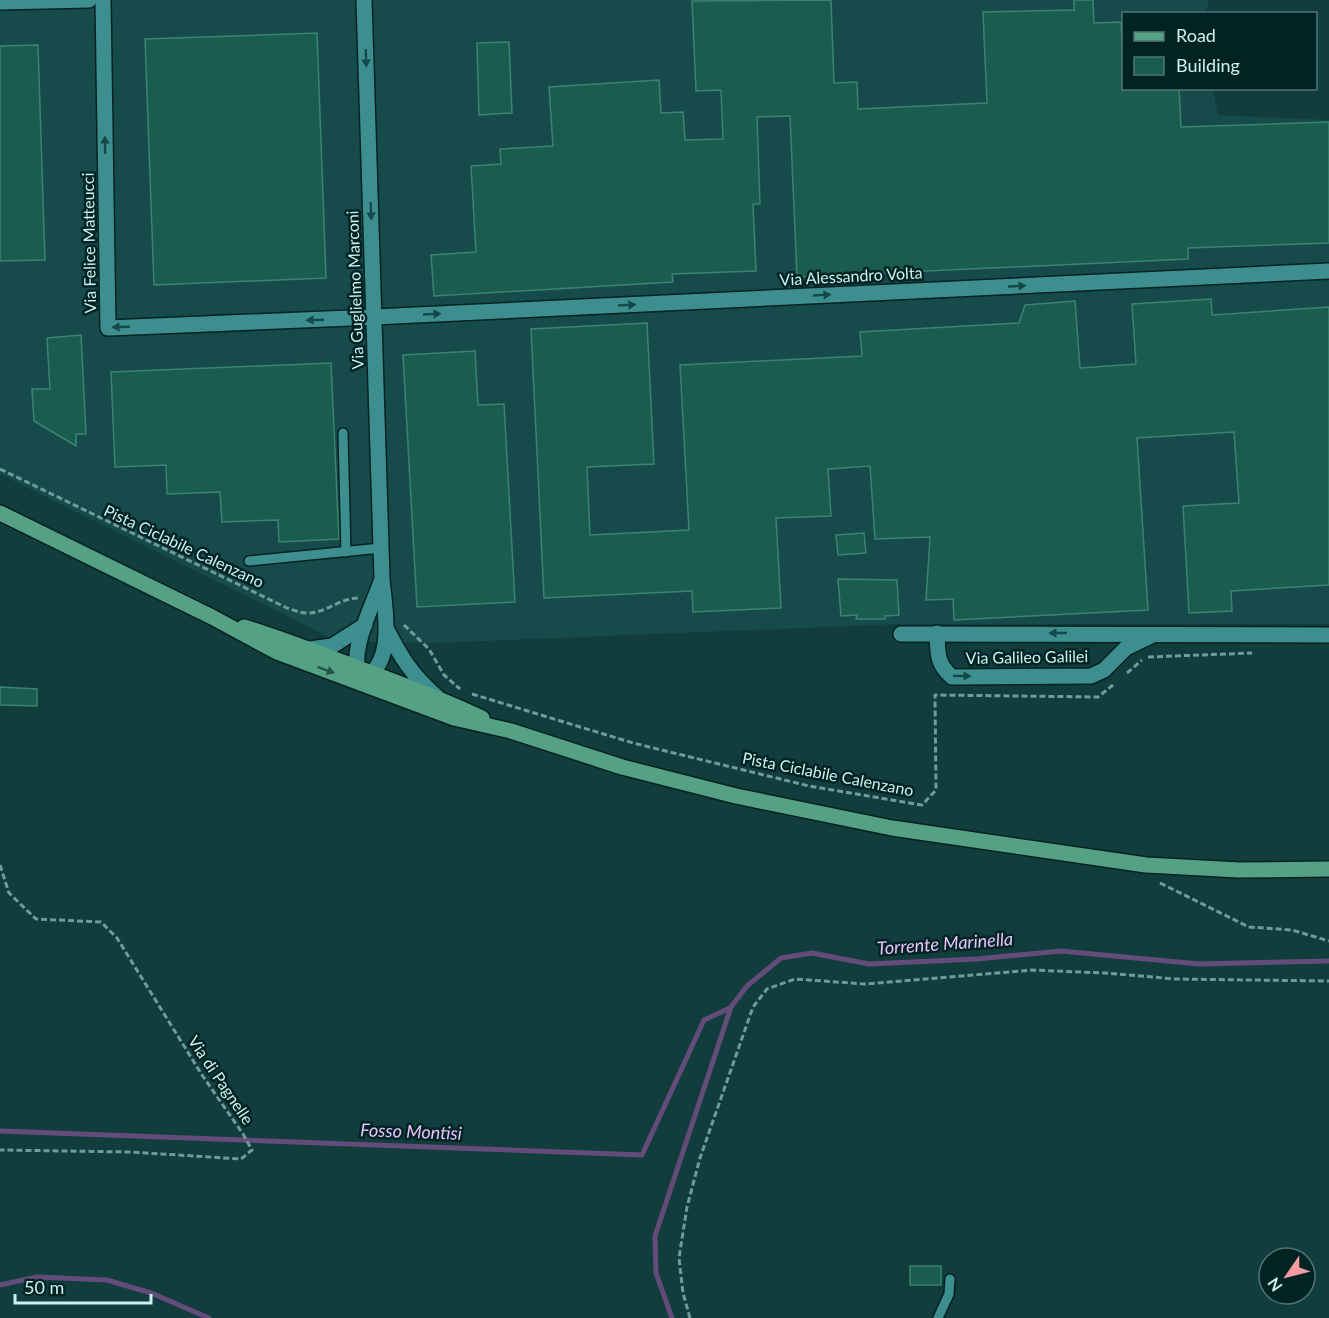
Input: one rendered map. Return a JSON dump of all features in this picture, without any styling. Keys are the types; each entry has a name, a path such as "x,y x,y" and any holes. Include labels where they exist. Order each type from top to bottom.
{"main road":[{"path":"0,513 212,617 277,652 454,718 511,731 622,767 736,796 892,828 1146,865 1239,870 1329,870"},
{"path":"212,617 277,637 373,673 511,731"}],"street":[{"path":"0,2 89,0"},
{"name":"Via Felice Matteucci","path":"103,0 108,328 374,317"},
{"name":"Via Guglielmo Marconi","path":"364,0 382,579 387,630 381,660 373,673"},
{"name":"Via Alessandro Volta","path":"374,317 1329,271"},
{"name":"Via Guglielmo Marconi","path":"359,682 356,667 357,652 382,579"},
{"path":"310,649 332,646 365,625"},
{"name":"Via Guglielmo Marconi","path":"387,630 408,668 439,699"},
{"name":"Via Galileo Galilei","path":"937,633 939,661 952,676 1091,676 1104,670 1126,648 1158,633"},
{"name":"Via Galileo Galilei","path":"1099,633 1110,644 1111,662"},
{"name":"Via Galileo Galilei","path":"901,634 1329,635"},
{"path":"359,682 373,673"}],"lane":[{"path":"343,433 346,552"},
{"path":"249,561 381,548"},
{"path":"938,1318 949,1294 950,1279"}],"path":[{"name":"Pista Ciclabile Calenzano","path":"0,469 287,608 304,614 320,611 350,598 363,599"},
{"name":"Pista Ciclabile Calenzano","path":"400,620 429,649 444,675 462,691 633,743 809,786 922,805 936,790 935,695 1098,697 1114,684"},
{"path":"1122,677 1146,657 1260,653"},
{"name":"Via di Pagnelle","path":"0,865 9,893 36,919 101,922 117,938 202,1075 252,1150 241,1159 130,1152 0,1150"},
{"path":"1146,865 1157,882 1249,927 1292,930 1329,941"},
{"path":"690,1318 683,1293 679,1258 687,1207 700,1158 753,1007 767,989 795,979 865,984 1032,970 1175,979 1329,981"}],"shaded area":[{"path":"0,0 1209,0 1206,12 1122,12 1122,90 1213,90 1218,115 1329,120 1329,624 900,624 434,643 337,641 0,474"}],"building":[{"path":"831,0 834,83 857,82 858,109 987,103 983,12 1074,10 1074,0 1093,0 1094,23 1121,22 1122,90 1179,90 1181,127 1329,122 1329,243 1188,248 1188,259 797,277 790,116 757,117 760,204 753,204 756,271 672,274 673,282 434,296 431,255 476,252 471,166 501,164 500,149 553,146 549,87 659,80 661,113 683,112 685,140 723,139 721,90 696,91 692,1"},
{"path":"317,33 326,278 154,285 145,39"},
{"path":"509,42 512,113 479,115 477,43"},
{"path":"38,45 45,260 0,261 0,46"},
{"path":"1211,299 1212,315 1329,307 1329,585 1231,591 1232,611 1189,613 1183,506 1239,503 1234,432 1137,438 1148,610 954,620 953,599 926,600 930,537 875,539 870,466 828,469 831,516 776,518 781,608 693,612 692,591 544,598 531,329 647,323 654,464 587,467 590,535 689,530 680,365 862,356 860,332 1019,323 1025,305 1075,301 1080,368 1136,364 1132,304"},
{"path":"81,335 86,434 76,434 76,446 34,421 32,389 50,389 47,338"},
{"path":"475,351 478,405 504,404 515,602 417,607 403,355"},
{"path":"331,363 339,539 279,542 278,520 222,522 220,492 167,494 166,465 115,467 111,372"},
{"path":"864,533 866,553 838,555 836,535"},
{"path":"838,579 897,580 899,615 885,616 885,619 856,619 857,615 841,616"},
{"path":"0,687 37,689 37,706 0,705"},
{"path":"910,1266 941,1266 941,1285 910,1285"}],"waterway":[{"name":"Torrente Marinella","path":"672,1318 656,1273 655,1236 731,1007 747,986 781,958 812,953 869,964 977,959 1061,951 1199,964 1329,961"},
{"name":"Fosso Montisi","path":"0,1131 642,1155 704,1020 730,1008"},
{"name":"Torrente Marinella","path":"0,1285 37,1277 107,1280 151,1293 209,1318"}]}
